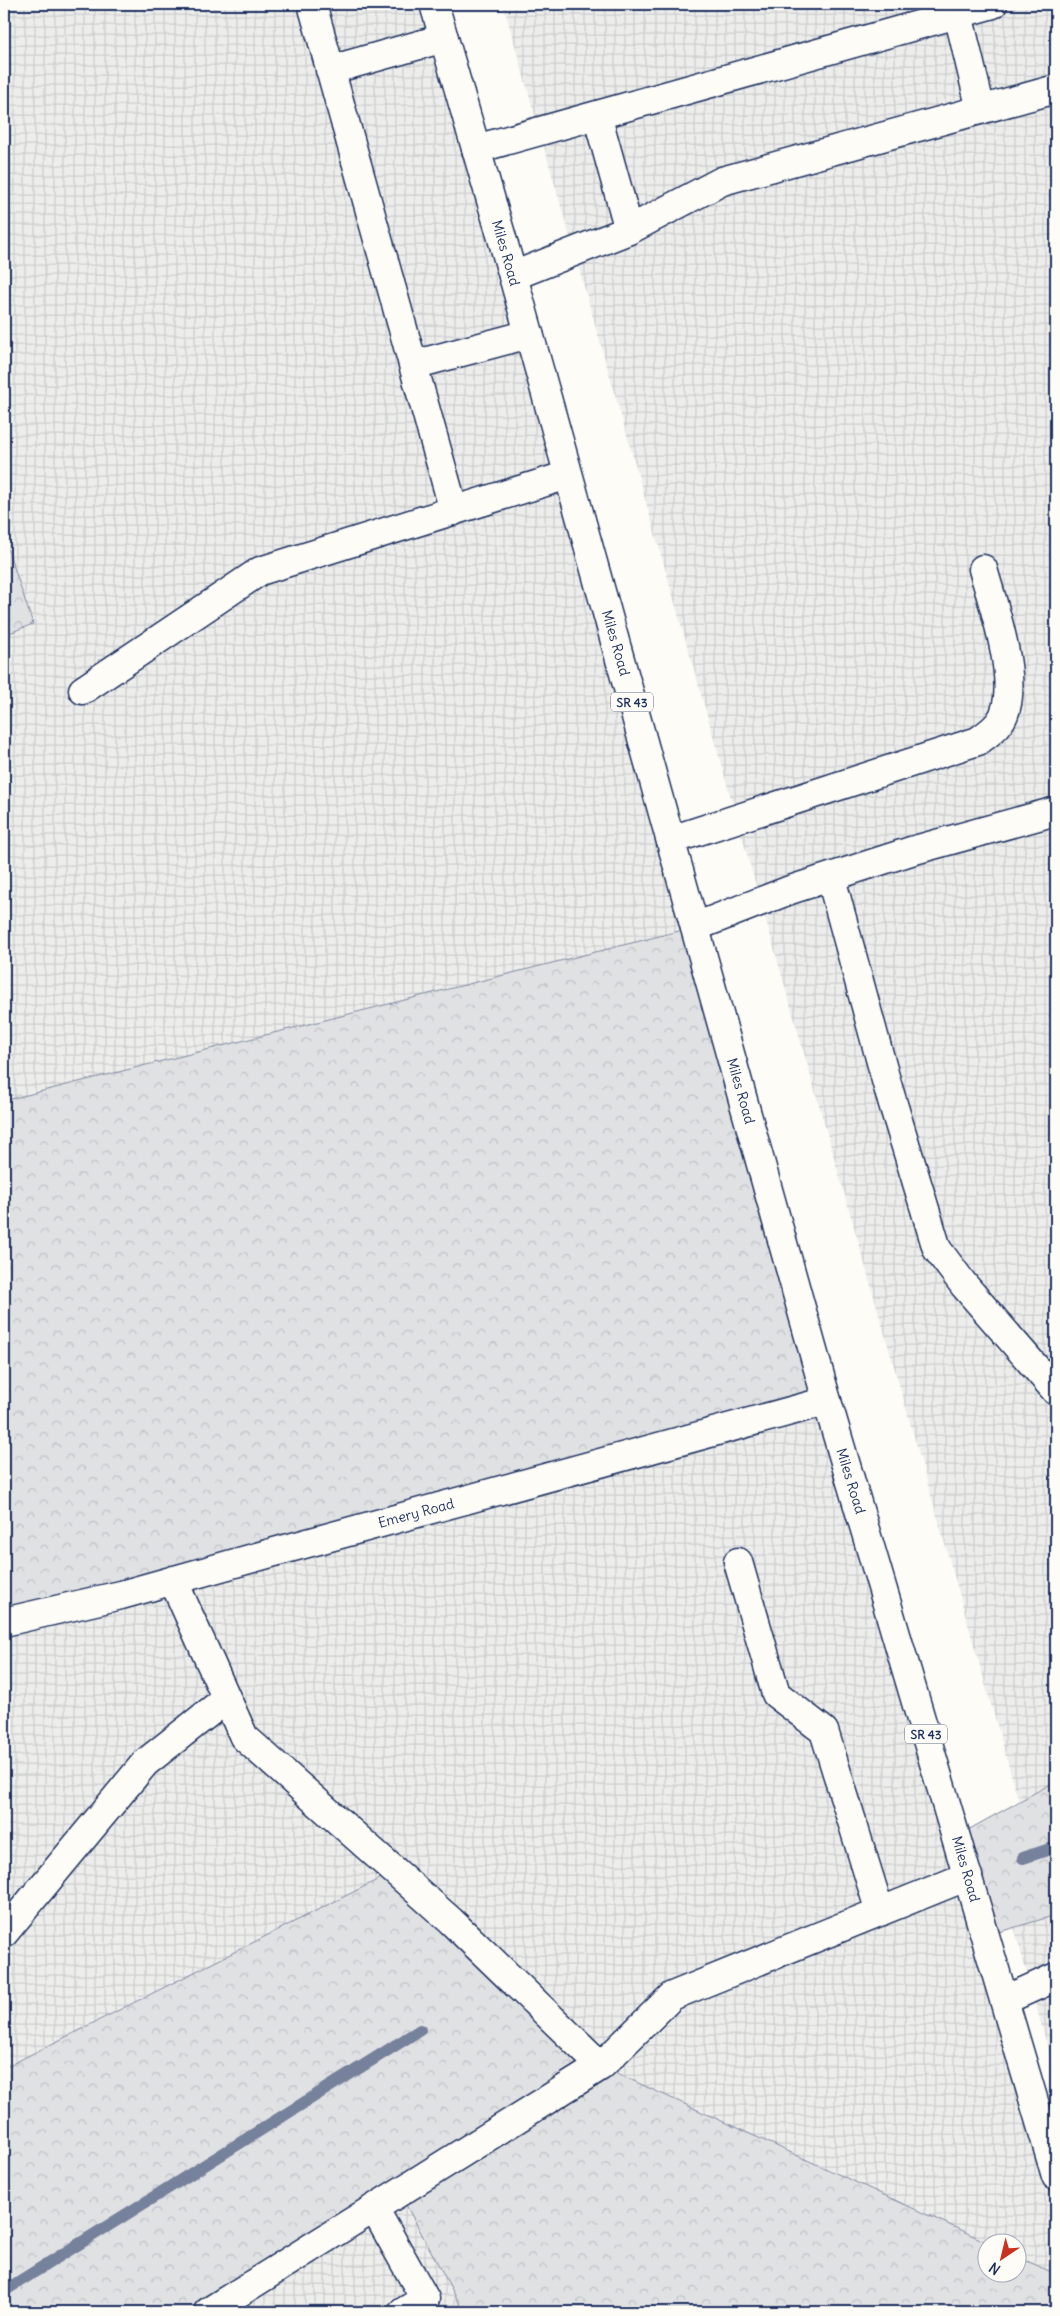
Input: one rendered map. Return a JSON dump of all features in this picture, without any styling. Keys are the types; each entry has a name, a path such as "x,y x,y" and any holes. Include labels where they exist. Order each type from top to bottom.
{"main road":[{"path":"312,4 454,511"},
{"name":"Miles Road","path":"434,4 513,276 827,1401 1056,2176"},
{"path":"476,149 993,4"},
{"path":"958,14 981,110"},
{"path":"330,70 444,38"},
{"path":"513,276 630,230 722,181 1056,90"},
{"path":"597,115 630,230"},
{"path":"413,365 529,334"},
{"path":"83,690 260,570 568,475"},
{"path":"671,840 978,741 999,723 1008,703 1006,652 983,569"},
{"path":"695,927 790,890 911,851 1056,812"},
{"path":"831,878 887,1084 936,1248 964,1285 1056,1391"},
{"name":"Emery Road","path":"4,1622 112,1598 827,1401"},
{"path":"738,1562 776,1694 824,1731 880,1912"},
{"path":"173,1580 244,1737 451,1921 601,2066"},
{"path":"4,1934 145,1762 226,1699"},
{"path":"208,2312 601,2066 672,1996 968,1876"},
{"path":"1005,2000 1056,1977"},
{"path":"374,2208 425,2299 403,2312"}],"shaded area":[{"path":"4,4 433,4 695,927 7,1100 4,1097 4,635 33,624 4,538"},
{"path":"503,4 1056,4 1056,1781 1019,1802"},
{"path":"827,1401 1056,2176 1056,2274 1028,2261 1028,2234 978,2234 978,2238 601,2066 395,1871 4,2068 4,1622"},
{"path":"1056,1908 1056,2077 1012,1920"},
{"path":"399,2192 464,2312 208,2312"}],"green space":[{"path":"4,538 33,624 4,635"},
{"path":"695,927 827,1401 4,1622 4,1097 7,1100"},
{"path":"1056,1781 1056,1915 986,1936 957,1836"},
{"path":"395,1871 601,2066 978,2238 978,2284 1028,2284 1028,2261 1056,2274 1056,2312 464,2312 399,2192 208,2312 4,2312 4,2068"}],"waterway":[{"path":"1023,1858 1056,1847"},
{"path":"4,2291 420,2030"}]}
